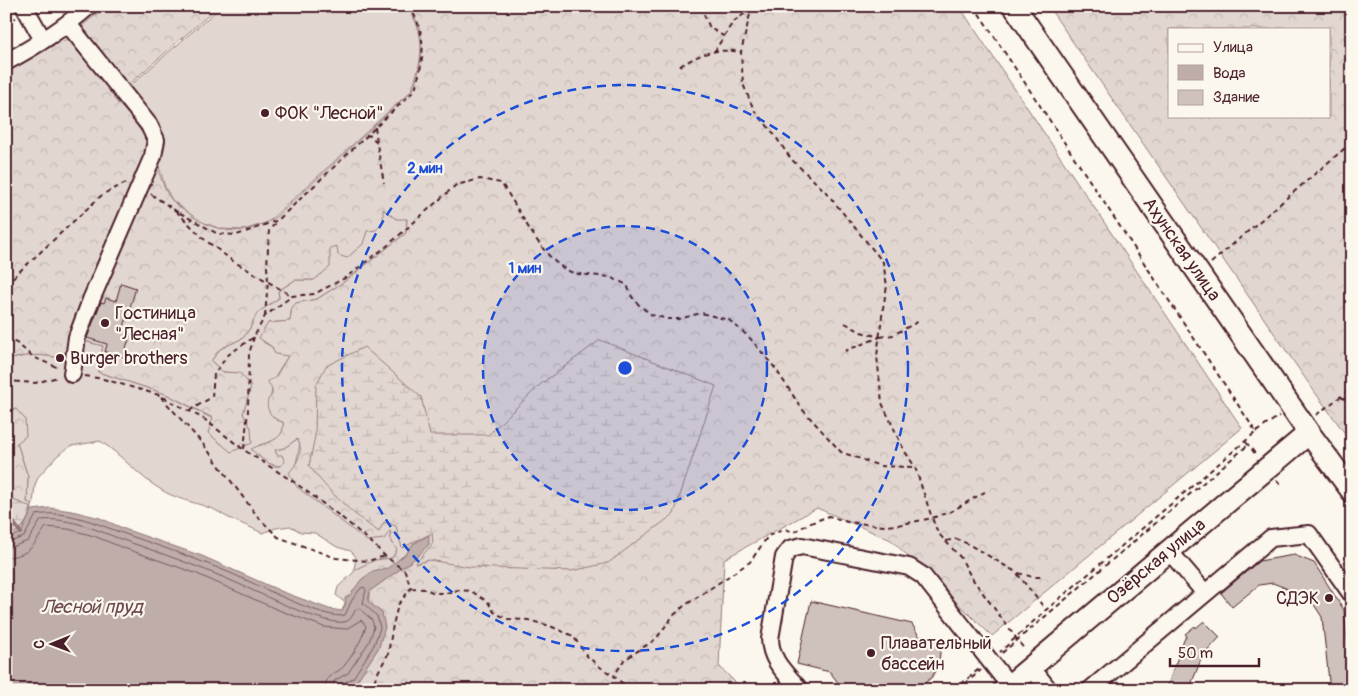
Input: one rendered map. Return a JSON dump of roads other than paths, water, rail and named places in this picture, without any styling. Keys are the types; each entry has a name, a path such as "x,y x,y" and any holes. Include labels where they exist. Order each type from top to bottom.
{"main road":[{"name":"Ахунская улица","path":"1014,6 1309,433 1352,491"},
{"name":"Озёрская улица","path":"1006,687 1309,433"}],"street":[{"path":"24,6 43,40"},
{"path":"6,62 24,53 68,24 89,6"},
{"path":"68,24 148,125 156,140 153,156 90,300 77,337 72,374"},
{"path":"1090,690 1271,538 1309,534 1352,595"},
{"path":"800,690 773,658 770,649 770,639 784,557 790,550 802,546 909,567 923,576 990,661 1006,687"},
{"path":"1169,551 1205,593"},
{"path":"1033,665 1049,690"}],"water":[{"name":"Лесной пруд","path":"50,508 100,518 127,530 202,556 283,592 329,609 342,611 346,603 345,598 350,595 361,580 373,571 388,568 407,553 413,544 429,535 429,544 417,557 370,591 368,601 382,613 385,627 379,647 356,682 340,690 6,690 6,539 21,533 32,510"}],"waterway":[{"path":"6,513 21,533"}],"place":[{"name":"ФОК \"Лесной\"","path":"265,113"},
{"name":"Гостиница \"Лесная\"","path":"105,323"},
{"name":"Burger brothers","path":"60,358"},
{"name":"СДЭК","path":"1329,598"},
{"name":"Плавательный бассейн","path":"871,653"}]}
